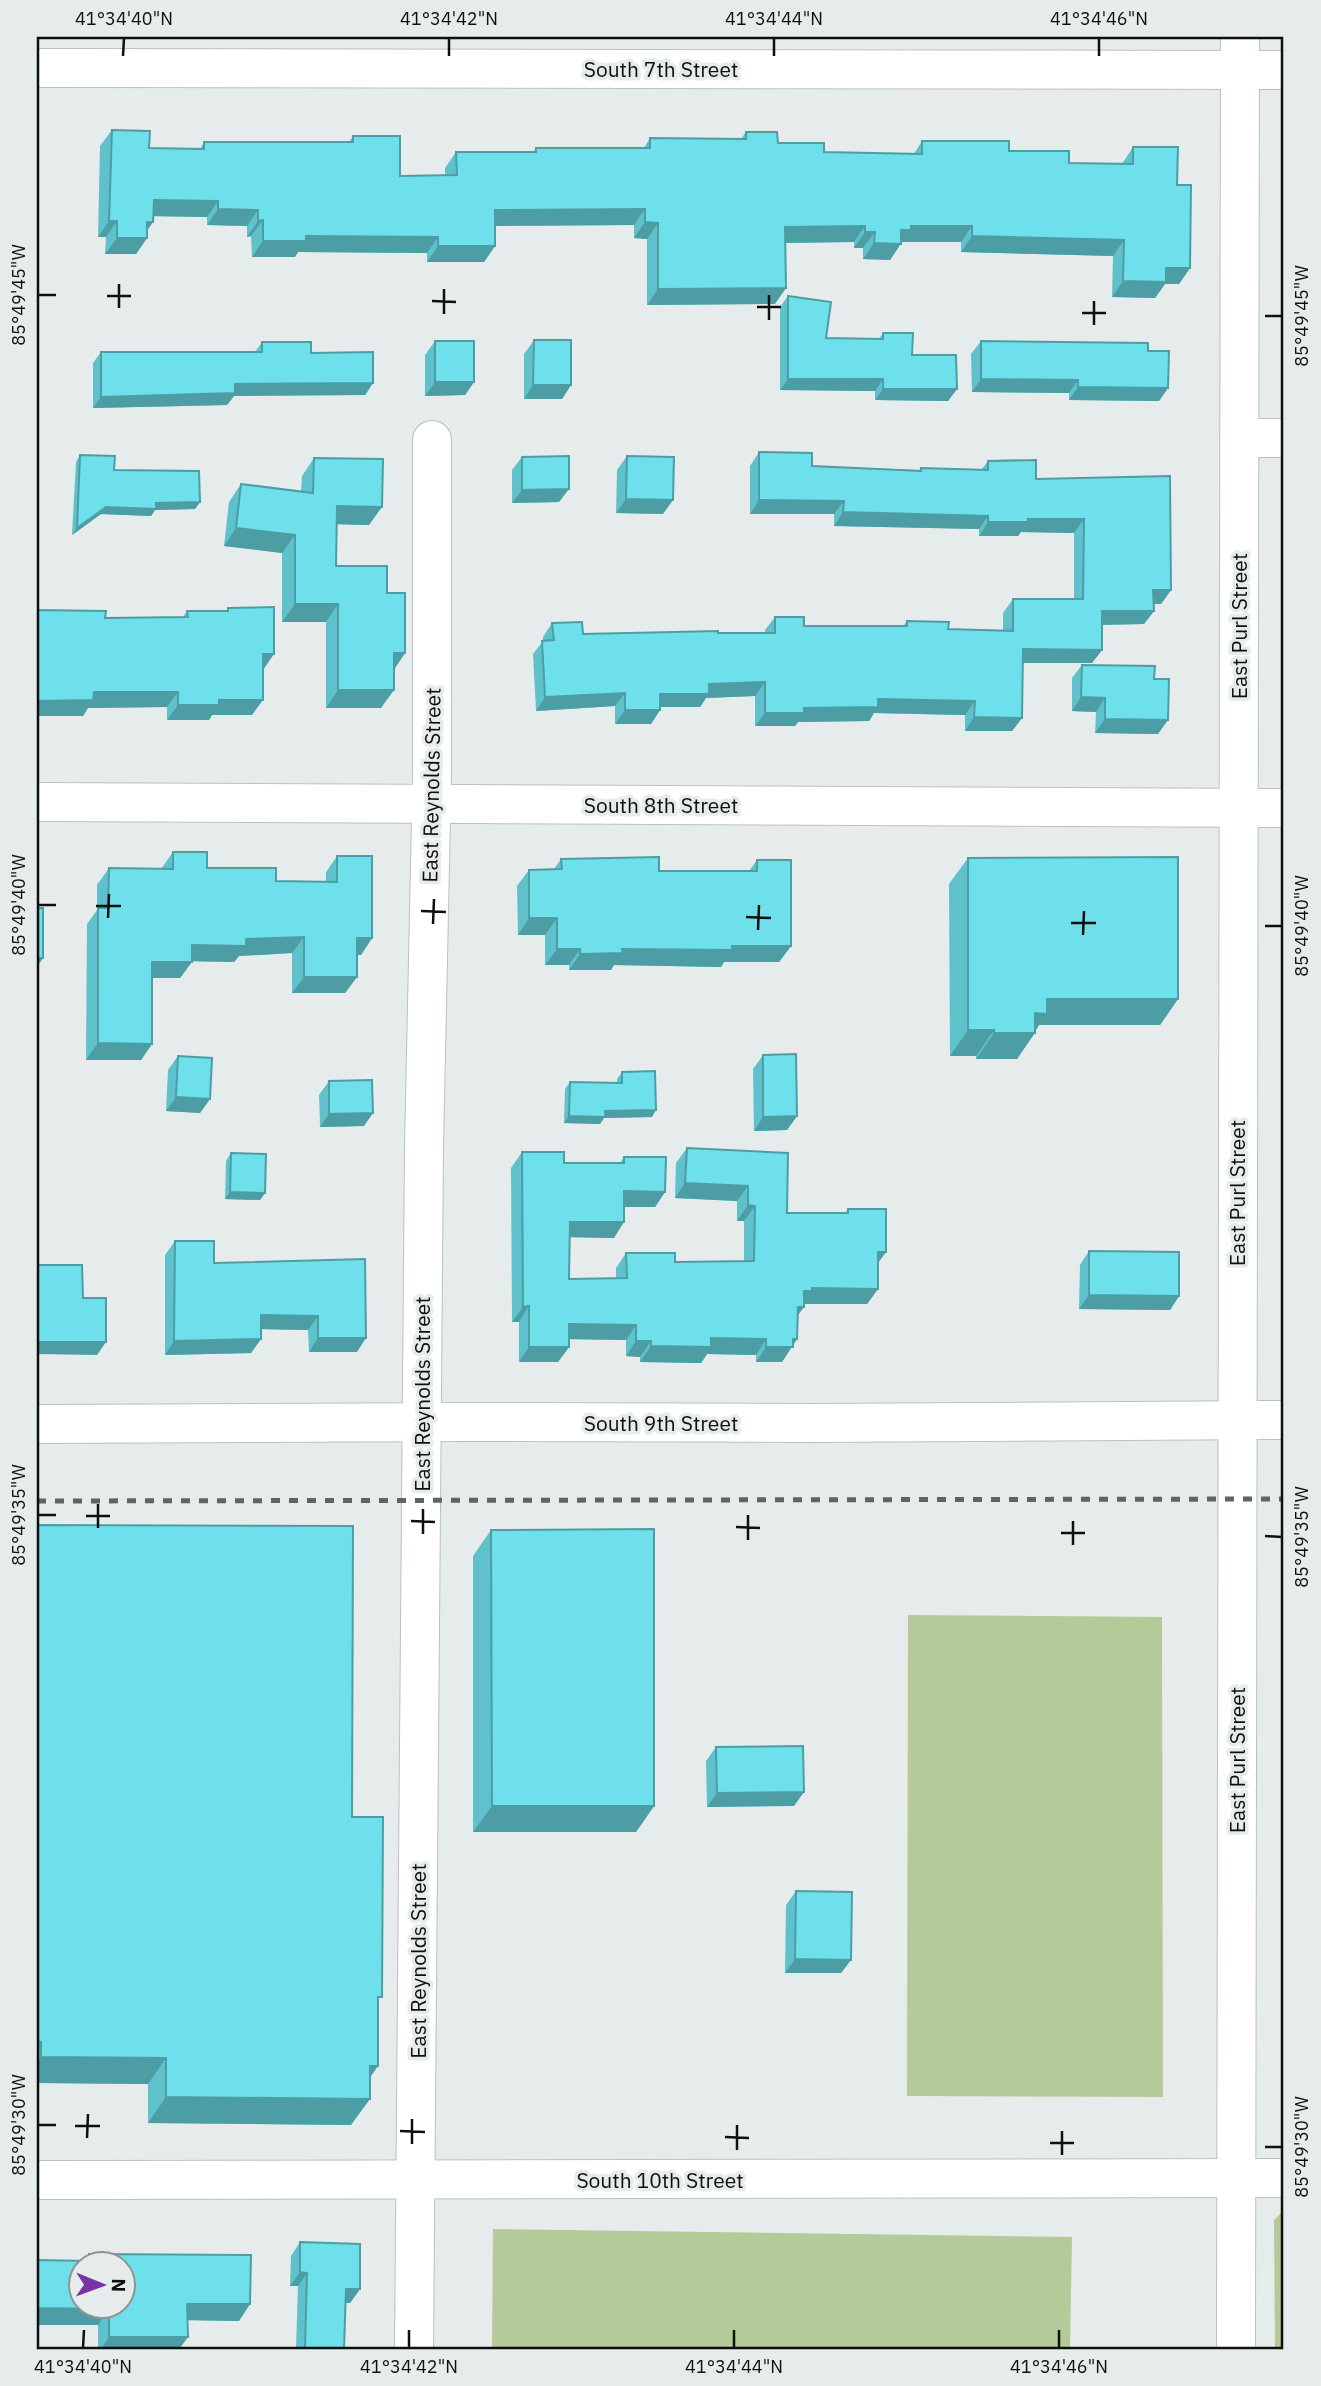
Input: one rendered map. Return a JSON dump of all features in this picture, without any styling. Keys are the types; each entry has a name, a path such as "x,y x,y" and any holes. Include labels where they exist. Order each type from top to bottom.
{"street":[{"name":"South 7th Street","path":"37,68 104,52 1240,54 1284,71"},
{"name":"East Purl Street","path":"1236,2349 1240,54"},
{"path":"1240,438 1284,438"},
{"name":"East Reynolds Street","path":"414,2349 424,1134 431,805 432,440"},
{"name":"South 8th Street","path":"37,802 1284,808"},
{"name":"South 9th Street","path":"37,1424 1284,1420"},
{"name":"South 10th Street","path":"37,2180 1284,2178"}],"green space":[{"path":"908,1615 1162,1617 1163,2097 907,2096"},
{"path":"1284,2201 1284,2349 1275,2349 1274,2220 1283,2211"},
{"path":"493,2229 1072,2237 1070,2349 492,2349"}],"building":[{"path":"112,130 150,131 149,148 204,149 204,142 353,142 353,136 400,136 400,176 457,175 456,152 536,152 536,148 650,148 650,138 746,139 746,132 777,132 778,143 824,143 824,152 922,154 922,141 1009,141 1009,151 1069,151 1069,163 1133,164 1133,147 1178,147 1177,185 1191,185 1190,268 1166,268 1166,282 1123,281 1124,240 972,236 972,226 911,226 911,230 901,230 901,244 874,243 875,232 865,232 865,226 785,227 786,288 658,289 658,223 645,222 645,209 495,210 495,246 438,246 438,237 306,236 306,241 263,241 263,220 258,221 258,210 218,209 218,201 154,200 153,222 147,222 147,238 117,238 117,221 109,221"},
{"path":"788,296 831,302 826,338 883,339 883,333 913,333 912,355 956,355 957,389 883,389 883,379 788,379"},
{"path":"534,340 571,340 571,385 533,385"},
{"path":"435,341 474,341 474,382 435,382"},
{"path":"981,341 1148,343 1148,351 1169,351 1168,388 1078,387 1078,380 981,379"},
{"path":"262,342 311,342 311,353 373,352 373,383 235,384 235,393 101,397 101,352 262,352"},
{"path":"759,452 812,453 812,466 921,471 921,468 988,470 988,461 1036,460 1036,479 1170,476 1171,590 1153,590 1154,611 1102,611 1102,650 1023,649 1022,718 974,717 975,701 878,699 878,707 804,708 804,713 765,713 765,682 709,684 709,694 660,694 660,710 625,710 625,693 545,697 542,641 554,640 552,623 582,622 583,634 718,631 775,633 775,617 804,617 804,626 907,626 907,621 949,622 948,629 1013,631 1013,599 1083,599 1084,519 988,522 988,516 843,512 844,501 759,500"},
{"path":"80,455 115,456 114,470 199,471 200,502 156,503 156,509 106,507 77,528"},
{"path":"569,456 569,489 522,490 522,457"},
{"path":"627,456 674,457 673,500 626,499"},
{"path":"314,458 383,459 382,507 337,506 336,566 387,566 387,593 405,593 405,653 394,653 394,690 338,690 338,604 295,604 295,535 236,528 241,484 313,493"},
{"path":"274,607 274,654 263,654 263,700 219,700 219,705 178,705 178,692 94,692 93,700 37,701 37,610 106,611 105,618 188,617 187,611"},
{"path":"1082,665 1155,666 1154,679 1169,679 1168,720 1105,719 1105,698 1081,697"},
{"path":"173,852 207,852 207,868 276,868 276,881 337,882 337,856 372,856 372,938 357,938 357,977 304,977 304,937 246,939 246,946 192,945 192,962 152,962 152,1044 98,1043 98,908 108,908 109,868 173,869"},
{"path":"659,857 659,871 757,871 757,860 791,860 791,946 732,946 732,950 622,949 623,953 580,954 580,949 557,949 557,918 529,918 529,870 562,869 561,859"},
{"path":"1178,857 1178,999 1047,999 1047,1014 1035,1013 1035,1033 968,1030 968,858"},
{"path":"37,908 43,908 43,958 37,958"},
{"path":"796,1054 797,1116 763,1117 763,1055"},
{"path":"178,1056 212,1058 210,1099 176,1097"},
{"path":"655,1071 656,1110 605,1111 605,1117 569,1116 570,1082 622,1083 622,1072"},
{"path":"372,1080 373,1113 329,1114 329,1081"},
{"path":"687,1148 788,1153 787,1213 848,1213 848,1209 886,1209 886,1252 878,1252 878,1289 812,1288 812,1291 804,1291 804,1307 798,1307 797,1339 793,1339 793,1347 766,1347 766,1339 711,1338 711,1347 651,1346 651,1341 636,1341 636,1325 569,1324 569,1347 529,1347 529,1306 523,1307 522,1152 564,1152 564,1163 624,1163 624,1157 666,1157 665,1192 624,1191 624,1222 570,1222 569,1279 627,1278 626,1253 675,1253 675,1262 754,1261 755,1206 748,1205 748,1186 685,1183"},
{"path":"231,1153 266,1154 265,1193 230,1192"},
{"path":"175,1241 214,1241 214,1263 365,1259 366,1338 318,1338 318,1316 261,1315 261,1339 174,1341"},
{"path":"1089,1251 1179,1252 1179,1296 1089,1295"},
{"path":"37,1265 82,1265 83,1298 106,1298 106,1342 37,1342"},
{"path":"37,1525 353,1526 352,1817 383,1817 382,1997 378,1997 378,2066 370,2066 370,2099 166,2097 166,2058 41,2057 41,2042 37,2042"},
{"path":"654,1529 654,1806 492,1806 491,1530"},
{"path":"803,1746 804,1792 717,1793 716,1747"},
{"path":"796,1891 852,1892 851,1960 795,1959"},
{"path":"300,2242 360,2244 360,2289 346,2289 344,2349 305,2349 307,2273 300,2272"},
{"path":"136,2254 251,2255 250,2304 187,2304 188,2337 109,2337 109,2320 136,2320"},
{"path":"37,2260 66,2261 66,2308 37,2308"}],"railway":[{"path":"37,1501 1284,1499"}]}
